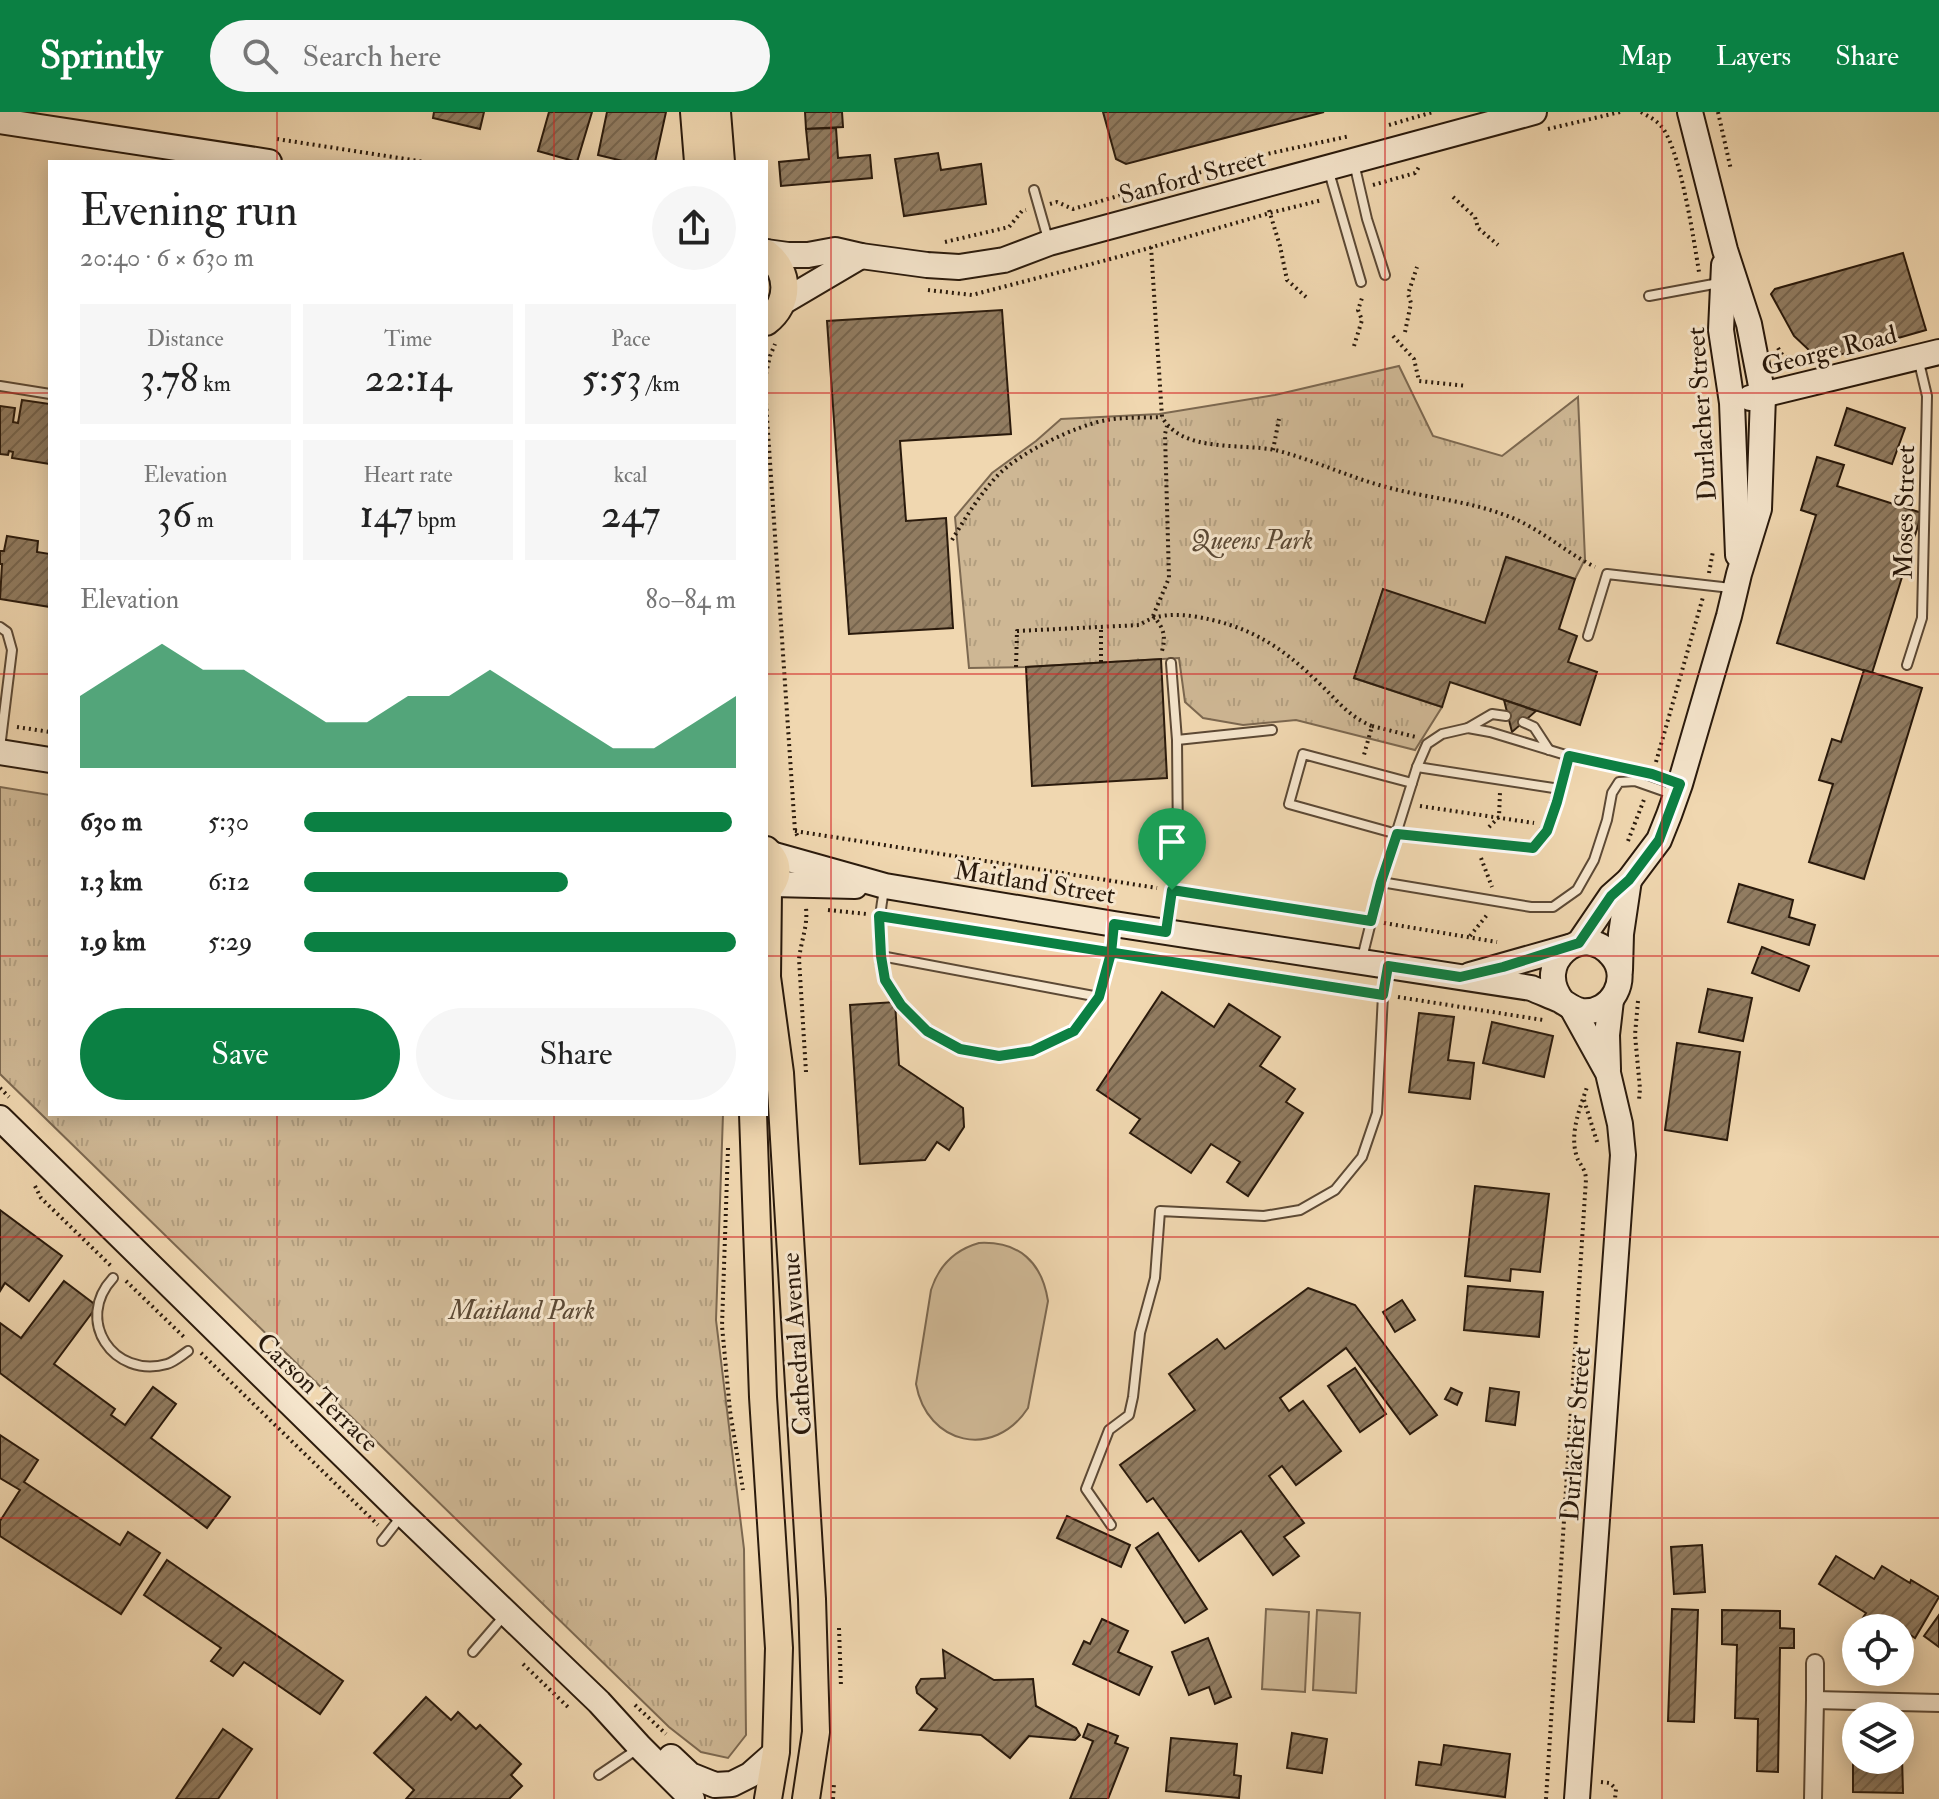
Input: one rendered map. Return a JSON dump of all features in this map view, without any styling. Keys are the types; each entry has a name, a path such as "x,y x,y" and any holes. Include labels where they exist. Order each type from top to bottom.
{"main road":[{"path":"694,112 698,160"},
{"path":"717,112 721,160"},
{"name":"Sanford Street","path":"768,252 808,255 835,250 861,256 959,267 1004,260 1049,243 1534,112"},
{"name":"Durlacher Street","path":"1574,945 1659,840 1679,790 1759,509 1763,396 1749,324 1725,250 1690,112"},
{"path":"0,121 213,158 241,160"},
{"name":"Durlacher Street","path":"1725,250 1712,284 1732,403 1737,581"},
{"path":"768,254 780,268 785,290 771,318"},
{"path":"771,318 810,284 861,256"},
{"name":"George Road","path":"1732,403 1928,355"},
{"path":"0,750 48,760"},
{"name":"Maitland Street","path":"768,852 885,886 1531,988 1561,1010"},
{"name":"Cathedral Avenue","path":"768,852 777,869 769,888 768,932"},
{"name":"Durlacher Street","path":"1620,970 1621,934 1629,880"},
{"name":"Maitland Street","path":"769,888 885,886"},
{"path":"1590,943 1600,946 1616,960 1620,970 1620,981 1611,1000 1593,1010 1561,1010 1553,983 1555,962 1561,953 1574,945 1590,943"},
{"name":"Maitland Street","path":"1460,977 1574,945"},
{"name":"Cathedral Avenue","path":"768,984 780,1073 812,1599 816,1732 806,1799"},
{"name":"Durlacher Street","path":"1598,1075 1611,1000"},
{"name":"Durlacher Street","path":"1561,1010 1598,1075 1620,1124 1623,1155 1577,1799"},
{"name":"Cathedral Avenue","path":"753,1116 763,1397 779,1648 776,1752 768,1799"},
{"name":"Carson Terrace","path":"0,1118 599,1702 692,1799"},
{"path":"776,1598 812,1599"},
{"name":"Carson Terrace","path":"599,1702 648,1738 690,1775 715,1785 732,1784 750,1775 776,1752"},
{"path":"797,1799 816,1732"}],"street":[{"path":"1813,1799 1815,1663"},
{"path":"1815,1700 1939,1703"}],"lane":[{"path":"1353,162 1385,275"},
{"path":"1328,169 1361,282"},
{"path":"1034,190 1049,243"},
{"path":"1649,296 1712,284"},
{"name":"Moses Street","path":"1907,665 1922,618 1928,355"},
{"path":"0,386 48,394"},
{"path":"1588,636 1607,574 1706,585 1737,581"},
{"path":"0,627 7,632 12,650 0,750"},
{"path":"1166,932 1178,847 1177,740 1171,663"},
{"path":"1361,962 1381,882 1427,744 1442,734 1468,728 1492,714 1506,716"},
{"path":"1523,722 1534,727 1549,750"},
{"path":"1468,728 1569,756 1652,774 1679,790"},
{"path":"1177,740 1272,730"},
{"path":"1412,783 1303,754 1289,804 1397,834 1533,848 1547,831 1569,756"},
{"path":"1417,767 1560,789"},
{"path":"1381,882 1531,907 1553,907 1577,890 1594,860 1612,793 1619,782 1635,781 1679,790"},
{"path":"885,886 879,916 881,956 885,980 901,1005 927,1031 960,1049 999,1056 1032,1051 1074,1031 1099,997 1111,953 1114,924"},
{"path":"881,956 1099,997"},
{"path":"1111,1525 1086,1489 1109,1430 1129,1415 1140,1333 1155,1278 1160,1211 1264,1216 1300,1210 1335,1190 1362,1157 1377,1113 1383,995 1388,966"},
{"path":"113,1278 98,1303 96,1323 105,1344 120,1359 139,1366 169,1364 188,1351"},
{"path":"382,1541 403,1514"},
{"path":"473,1652 507,1614"},
{"path":"599,1775 640,1747"}],"path":[{"path":"1379,128 1433,112"},
{"path":"1641,112 1664,126 1675,155 1697,253 1712,284"},
{"path":"1653,119 1654,112"},
{"path":"941,243 1009,227 1022,211 1039,206 1057,202 1073,209 1253,157 1351,135"},
{"path":"1453,197 1475,217 1478,228 1498,245"},
{"path":"1267,202 1287,280 1306,297"},
{"path":"1151,247 1162,417 1175,433 1211,444 1273,450 1298,456 1408,493 1479,506 1539,530 1584,562"},
{"path":"1405,332 1411,303 1408,294 1417,267"},
{"path":"1354,346 1362,320 1358,310 1363,295"},
{"path":"1393,336 1414,359 1419,381 1467,386"},
{"path":"1775,344 1783,356 1804,367"},
{"path":"952,540 979,497 1000,472 1032,450 1067,432 1107,420 1162,417"},
{"path":"1273,450 1279,419"},
{"path":"1016,667 1017,631 1140,625 1153,616 1169,578 1167,426"},
{"path":"768,433 795,831 804,849"},
{"path":"1654,767 1714,547"},
{"path":"1153,616 1185,615 1221,621 1258,635 1297,661 1345,711 1372,726 1369,739"},
{"path":"1153,616 1163,627 1165,641 1162,651 1171,663"},
{"path":"1101,627 1101,662"},
{"path":"4,725 48,732"},
{"path":"1406,804 1539,824"},
{"path":"1469,938 1498,901 1475,842 1499,817"},
{"path":"795,831 1499,943"},
{"path":"805,900 806,908"},
{"path":"821,909 1383,995 1561,1010"},
{"path":"1546,1799 1586,1179 1584,1167 1576,1153 1577,1118 1588,1086 1598,1075"},
{"path":"728,1144 722,1326 730,1411 744,1496"},
{"path":"1547,1778 1558,1780"},
{"path":"1602,1782 1610,1783 1616,1789 1615,1799"}],"green space":[{"name":"Queens Park","path":"1399,366 1433,436 1502,456 1578,397 1585,559 1575,579 1507,557 1485,623 1383,590 1354,678 1442,707 1415,750 1296,720 1243,725 1203,718 1185,702 1179,658 969,668 955,517 992,473 1061,419 1159,414 1275,395"},
{"name":"Maitland Park","path":"0,787 48,795 48,1116 723,1116 716,1320 744,1549 746,1735 728,1758 701,1752 669,1727 0,1074"},
{"path":"979,1243 1006,1246 1026,1257 1040,1275 1048,1301 1028,1408 1014,1424 998,1435 981,1439 963,1438 947,1432 933,1421 923,1405 916,1384 934,1281 955,1254"},
{"path":"1266,1609 1309,1612 1305,1692 1262,1689"},
{"path":"1317,1610 1360,1613 1356,1693 1313,1690"}],"building":[{"path":"434,112 484,112 480,129 433,118"},
{"path":"549,112 592,112 578,160 538,151"},
{"path":"607,112 666,112 655,160 619,160 598,155"},
{"path":"805,112 842,112 843,127 806,129"},
{"path":"1103,112 1324,112 1126,164 1116,159"},
{"path":"836,128 838,158 870,155 872,178 781,186 779,162 809,159 806,129"},
{"path":"938,153 941,170 981,164 986,204 904,216 895,159"},
{"path":"1903,253 1926,330 1825,359 1812,353 1794,336 1771,294 1775,289"},
{"path":"1002,310 1011,434 900,441 906,521 946,518 953,628 849,634 827,321"},
{"path":"22,400 48,404 48,464 12,458 13,452 9,451 8,455 0,454 0,406 15,408 13,422 18,423"},
{"path":"1847,408 1905,428 1892,464 1835,445"},
{"path":"1817,457 1844,465 1837,486 1922,513 1872,673 1777,643 1816,515 1801,510"},
{"path":"7,536 38,541 37,552 48,554 48,607 0,599 0,551 4,551"},
{"path":"1506,557 1575,579 1559,629 1577,636 1568,662 1597,672 1580,725 1450,682 1442,707 1354,678 1383,589 1485,623"},
{"path":"1161,659 1167,778 1032,786 1026,667"},
{"path":"1864,670 1922,688 1864,879 1809,862 1833,784 1819,780 1832,739 1841,742"},
{"path":"1504,700 1536,711 1512,732"},
{"path":"1739,884 1793,900 1789,917 1815,925 1809,945 1728,922"},
{"path":"1762,947 1809,966 1799,991 1752,973"},
{"path":"1708,989 1752,998 1743,1041 1699,1032"},
{"path":"1162,992 1214,1027 1229,1004 1280,1037 1260,1066 1295,1089 1286,1102 1303,1113 1248,1196 1227,1182 1240,1162 1211,1144 1191,1173 1130,1133 1140,1119 1097,1090"},
{"path":"895,1002 899,1065 963,1108 964,1127 949,1150 937,1142 925,1160 860,1164 850,1005"},
{"path":"1419,1013 1454,1017 1448,1060 1474,1063 1470,1099 1409,1092"},
{"path":"1492,1022 1553,1036 1544,1077 1483,1063"},
{"path":"1677,1043 1740,1052 1727,1140 1665,1130"},
{"path":"1475,1186 1549,1194 1540,1272 1511,1269 1510,1281 1465,1276"},
{"path":"0,1210 62,1256 29,1301 5,1283 0,1291"},
{"path":"64,1281 97,1306 54,1364 115,1409 111,1415 125,1425 153,1387 176,1404 151,1438 230,1497 207,1528 0,1373 0,1323 21,1338"},
{"path":"1468,1286 1543,1292 1539,1337 1464,1330"},
{"path":"1308,1288 1355,1305 1437,1415 1410,1434 1346,1348 1280,1398 1289,1411 1303,1401 1341,1451 1296,1485 1282,1466 1269,1476 1304,1523 1284,1537 1299,1556 1273,1575 1241,1531 1199,1561 1153,1498 1147,1502 1120,1465 1195,1410 1169,1374 1217,1339 1225,1349"},
{"path":"1402,1300 1415,1320 1395,1332 1383,1312"},
{"path":"1355,1368 1386,1414 1360,1432 1328,1386"},
{"path":"1451,1388 1462,1393 1457,1405 1445,1399"},
{"path":"1490,1388 1519,1392 1515,1425 1486,1421"},
{"path":"0,1435 38,1460 24,1482 120,1545 128,1532 160,1553 121,1614 0,1536 0,1521 20,1490 0,1478"},
{"path":"1067,1516 1130,1545 1121,1567 1057,1538"},
{"path":"1158,1533 1207,1609 1185,1623 1136,1548"},
{"path":"1702,1545 1705,1592 1674,1594 1671,1547"},
{"path":"1836,1556 1874,1579 1882,1566 1939,1597 1915,1638 1914,1614 1865,1614 1819,1584"},
{"path":"167,1560 343,1681 320,1714 244,1662 233,1676 211,1661 221,1648 144,1595"},
{"path":"1672,1609 1698,1610 1694,1722 1668,1721"},
{"path":"1722,1610 1780,1611 1780,1628 1794,1629 1794,1648 1780,1648 1778,1772 1757,1771 1758,1719 1735,1718 1737,1645 1722,1644"},
{"path":"1939,1615 1939,1647 1924,1636"},
{"path":"1102,1619 1128,1631 1118,1652 1152,1667 1139,1695 1073,1664 1084,1641 1090,1644"},
{"path":"1208,1638 1231,1697 1215,1704 1209,1687 1189,1695 1172,1652"},
{"path":"943,1650 994,1680 1033,1679 1036,1706 1076,1728 1080,1735 1075,1740 1029,1736 1010,1758 981,1735 920,1730 937,1709 917,1693 916,1687 921,1679 945,1678"},
{"path":"426,1697 451,1720 458,1712 476,1729 480,1725 521,1764 511,1775 522,1786 509,1799 406,1799 414,1790 374,1753"},
{"path":"1088,1724 1118,1736 1115,1743 1128,1748 1108,1799 1070,1799 1093,1741 1083,1737"},
{"path":"223,1729 252,1749 218,1799 176,1799"},
{"path":"1292,1733 1327,1739 1322,1773 1287,1768"},
{"path":"1171,1738 1237,1744 1234,1775 1241,1776 1239,1798 1166,1791"},
{"path":"1444,1745 1510,1754 1505,1797 1416,1785 1419,1762 1441,1765"},
{"path":"1853,1774 1902,1774 1903,1793 1853,1792"}],"route":[{"path":"1172,890 1166,932 1114,924 1111,953 1099,997 1074,1031 1032,1051 999,1056 960,1049 927,1031 901,1005 885,980 878,934 879,916 1111,953 1383,995 1388,966 1460,977 1503,967 1579,943 1611,896 1629,880 1659,840 1680,784 1652,774 1569,756 1547,831 1533,848 1397,834 1371,921 1172,890"}]}
